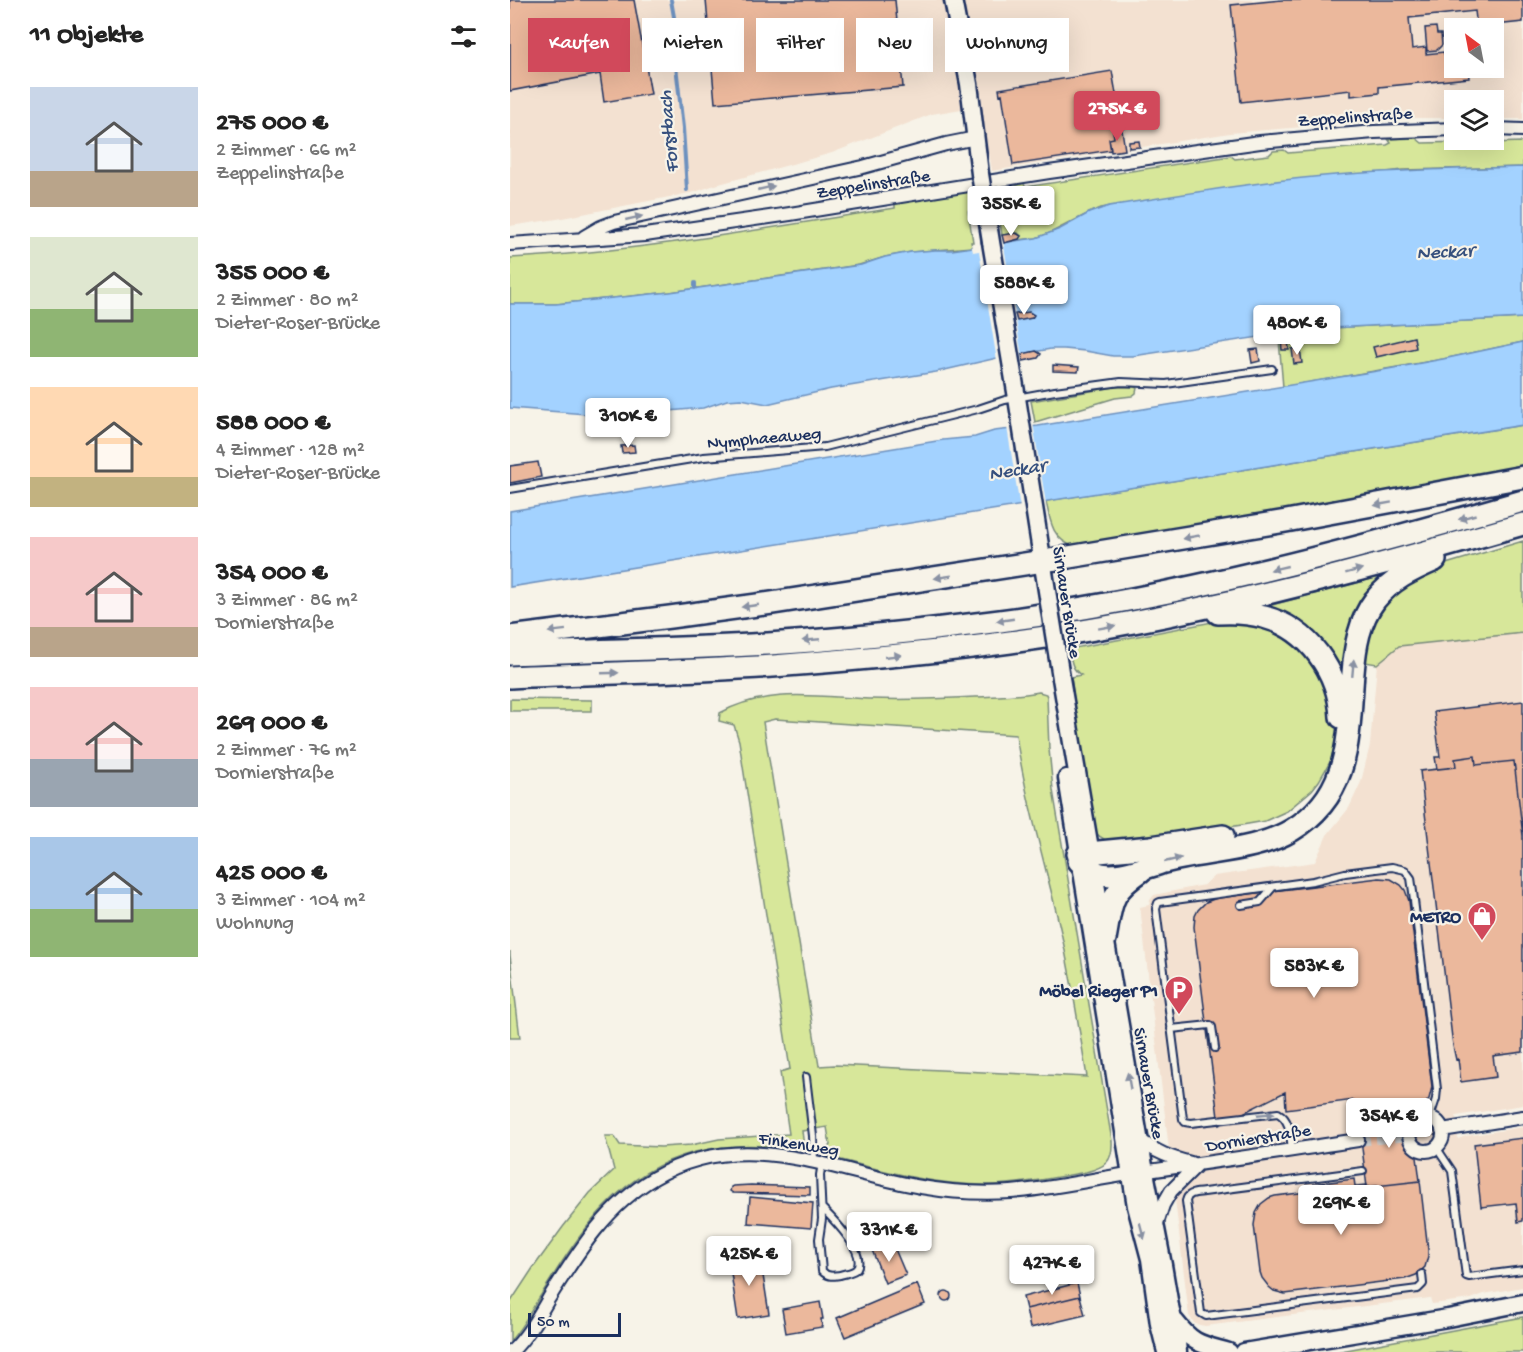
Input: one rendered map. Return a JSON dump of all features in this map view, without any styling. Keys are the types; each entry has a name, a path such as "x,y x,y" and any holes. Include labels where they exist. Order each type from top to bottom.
{"highway":[{"path":"510,637 1043,567 1523,477"},
{"path":"510,654 768,644 880,635 1055,613 1167,592 1300,562 1523,501"},
{"path":"510,677 772,666 889,657 1011,642 1175,614 1303,585 1523,524"},
{"path":"1085,860 1107,875 1114,875 1202,854 1266,842 1294,829 1318,809 1333,790 1348,738 1355,652 1360,629 1370,609 1385,590 1405,574 1480,536"},
{"path":"1085,860 1267,828 1287,819 1301,808 1319,788 1333,766 1341,738 1339,695 1329,669 1313,647 1292,630 1266,618 1231,612 1175,614"},
{"path":"1105,939 1110,908 1115,895 1125,884 1148,867"}],"main road":[{"path":"953,0 969,84 976,138"},
{"name":"Sirnauer Brücke","path":"976,138 980,174 1023,397 1038,532 1061,678 1064,761 1105,939 1139,1138 1136,1206 1166,1321 1176,1333 1178,1352"},
{"name":"Sirnauer Brücke","path":"1085,860 1138,1173 1156,1229 1166,1321 1166,1352"},
{"path":"1244,1352 1523,1303"},
{"path":"1150,1352 1166,1321 1195,1341 1229,1352"}],"street":[{"name":"Zeppelinstraße","path":"510,244 645,235 1049,172 1260,142 1374,132 1444,129"},
{"path":"1504,129 1523,130"},
{"path":"580,239 614,222 862,167 976,138"},
{"path":"1422,1117 1430,1117 1437,1121 1442,1130 1441,1141 1436,1148 1426,1151 1418,1150 1409,1138 1409,1128 1415,1120 1422,1117"},
{"path":"1442,1130 1523,1117"},
{"name":"Dornierstraße","path":"1139,1138 1166,1156 1198,1164"},
{"name":"Dornierstraße","path":"1138,1173 1358,1140"},
{"name":"Finkenweg","path":"511,1352 525,1335 590,1236 615,1207 641,1185 692,1161 714,1156 748,1153 791,1156 902,1183 962,1192 1031,1190 1138,1173"},
{"name":"Dornierstraße","path":"1156,1229 1162,1205 1171,1191 1198,1164"}],"lane":[{"name":"Nymphaeaweg","path":"510,489 704,458 825,447 978,409 1005,400 1112,382 1166,384 1272,369"},
{"path":"1292,1150 1288,1123 1278,1113 1212,1121 1188,1122 1183,1119 1156,906 1160,902 1313,881 1344,873 1392,867 1404,870 1409,875 1413,892 1437,1089 1430,1117"},
{"path":"1241,905 1260,902 1273,886"},
{"path":"1171,1029 1210,1025 1215,1048"},
{"path":"806,1077 820,1175 822,1208 819,1239 822,1271 830,1276 851,1272 858,1265 853,1247 843,1231 822,1208"},
{"path":"1436,1148 1452,1171 1466,1276 1469,1278 1523,1270"},
{"path":"1363,1171 1188,1196 1186,1202 1202,1315 1418,1289 1423,1284 1422,1274"}],"shaded area":[{"path":"510,0 1523,0 1523,119 1504,119 1504,90 1444,90 1444,118 1416,118 1230,133 992,171 979,106 932,114 832,153 695,192 510,226"},
{"path":"1523,633 1523,1105 1456,1116 1458,1139 1523,1127 1523,1287 1484,1294 1471,1299 1432,1304 1430,1298 1205,1326 1195,1324 1189,1316 1140,907 1149,905 1154,895 1204,885 1214,876 1315,862 1327,835 1349,808 1361,782 1370,745 1377,664 1399,646"}],"green space":[{"path":"1416,138 1422,143 1444,143 1444,150 1504,150 1504,143 1523,142 1523,167 1403,170 1150,200 1101,208 1036,238 1017,240 1021,236 1018,233 1002,235 996,194 1024,183 1025,187 1231,156 1235,159 1269,155 1273,151 1284,150 1288,153 1387,145 1391,143 1388,139"},
{"path":"969,191 972,210 968,211 972,247 911,252 859,265 670,292 556,304 510,304 510,258 607,250 703,238 895,208 895,203"},
{"path":"1523,318 1523,342 1443,359 1283,387 1279,340 1275,340 1280,333 1331,328"},
{"path":"1115,387 1137,388 1136,393 1132,396 1115,398 1035,422 1031,401"},
{"path":"1523,425 1523,470 1076,547 1057,535 1051,523 1046,501"},
{"path":"1523,541 1523,633 1399,646 1377,664 1359,661 1378,607 1426,570"},
{"path":"1391,574 1346,694 1260,608"},
{"path":"1223,620 1266,624 1312,654 1338,716 1331,760 1312,790 1287,811 1265,821 1147,840 1107,841 1095,831 1086,787 1071,677 1081,675 1073,667 1069,649"},
{"path":"1039,692 1046,694 1047,697 1053,790 1112,1141 1109,1159 1103,1166 1086,1172 1026,1182 969,1185 907,1176 826,1156 825,1152 830,1145 827,1127 802,1131 804,1147 798,1149 747,1145 695,1152 668,1161 644,1174 604,1207 571,1248 510,1341 510,1303 563,1227 590,1193 614,1170 605,1136 614,1136 620,1145 661,1147 691,1145 719,1139 789,1134 780,1072 790,1069 739,741 734,725 719,721 720,713 738,705 775,697 909,699","holes":["775,719 1016,735 1031,809 1065,950 1087,1077 819,1066 763,722"]},
{"path":"510,699 592,700 592,711 510,711"},
{"path":"510,955 520,1038 510,1038"},
{"path":"1523,1317 1523,1352 1336,1352"}],"water":[{"name":"Neckar","path":"1523,167 1523,318 1331,328 1280,333 1275,340 1262,342 1259,337 1133,356 1051,349 936,372 831,389 767,404 741,399 727,400 703,408 612,416 510,408 510,304 556,304 670,292 861,265 911,252 952,250 1036,238 1109,206 1250,184 1359,173"},
{"name":"Neckar","path":"1523,342 1523,425 510,587 510,511 943,440 975,437 994,431 1038,426 1377,371"}],"pier":[{"path":"1003,240 1022,357 997,361 979,251 973,252 971,244"},
{"path":"1033,423 1046,504 1020,508 1007,427"}],"building":[{"path":"510,0 634,0 642,44 642,72 647,72 651,94 604,102 600,74 510,91"},
{"path":"706,0 895,0 897,18 856,18 856,72 902,72 903,87 715,103 712,72 744,72 744,18 708,18"},
{"path":"1282,0 1523,0 1523,22 1504,24 1504,18 1476,18 1475,11 1409,18 1412,49 1426,47 1426,54 1444,52 1444,78 1469,78 1379,87 1379,93 1351,96 1351,90 1241,102 1231,5"},
{"path":"1436,27 1437,34 1441,34 1442,45 1437,50 1427,51 1425,28"},
{"path":"1112,71 1120,117 1129,116 1130,122 1127,123 1128,127 1123,128 1123,123 1121,123 1122,130 1113,131 1114,138 1109,139 1111,150 1013,165 1002,94 1000,95 999,89"},
{"path":"1122,130 1125,150 1111,152 1109,139 1114,138 1113,131"},
{"path":"1139,141 1140,147 1129,148 1129,142"},
{"path":"1016,233 1021,236 1019,239 1004,243 1002,235"},
{"path":"1023,273 1028,275 1025,279 1010,282 1009,275"},
{"path":"1029,312 1034,315 1032,318 1017,321 1015,314"},
{"path":"1414,337 1416,348 1376,357 1373,347"},
{"path":"1288,339 1289,350 1282,350 1281,340"},
{"path":"1300,348 1302,363 1294,364 1292,349"},
{"path":"1258,349 1260,361 1252,363 1250,350"},
{"path":"1036,351 1041,354 1038,358 1023,361 1022,354"},
{"path":"1053,365 1079,367 1078,372 1053,371"},
{"path":"634,445 635,452 622,453 621,446"},
{"path":"538,462 541,477 510,483 510,466"},
{"path":"1523,701 1523,836 1514,761 1476,765 1475,756 1455,759 1456,767 1437,769 1435,757 1440,757 1434,712"},
{"name":"METRO","path":"1475,756 1476,765 1514,761 1523,836 1523,1052 1493,1056 1496,1077 1461,1082 1458,1059 1456,1060 1453,1046 1420,771 1456,767 1455,759"},
{"path":"1379,878 1391,879 1401,885 1409,901 1432,1087 1429,1099 1415,1110 1357,1117 1354,1100 1286,1109 1285,1092 1219,1125 1194,927 1198,910 1206,902 1217,898"},
{"path":"1411,1110 1420,1181 1367,1187 1358,1117"},
{"path":"1523,1138 1523,1221 1518,1222 1516,1203 1481,1207 1474,1144"},
{"path":"1354,1179 1355,1186 1367,1185 1367,1187 1420,1181 1428,1250 1425,1267 1416,1275 1405,1279 1285,1294 1274,1291 1262,1278 1260,1272 1254,1225 1256,1213 1261,1204 1275,1196 1315,1191 1314,1184"},
{"path":"733,1186 810,1187 810,1195 733,1193 730,1191"},
{"path":"750,1197 813,1203 811,1228 748,1223"},
{"path":"892,1242 906,1275 885,1283 872,1250"},
{"path":"758,1246 760,1256 723,1261 725,1252"},
{"path":"760,1256 769,1314 738,1319 729,1260"},
{"path":"1077,1283 1080,1296 1026,1309 1023,1297"},
{"path":"917,1284 925,1304 845,1337 837,1318"},
{"path":"946,1291 950,1292 950,1300 946,1301 942,1300 941,1296 942,1292"},
{"path":"1080,1296 1085,1315 1030,1328 1026,1309"},
{"path":"820,1302 822,1327 786,1333 782,1309"}],"waterway":[{"name":"Forstbach","path":"671,0 687,190"},
{"name":"Forstbach","path":"695,283 695,288"}],"tunnel":[{"path":"1358,1140 1408,1135"}],"place":[{"name":"METRO","path":"1482,942"},
{"name":"Möbel Rieger P1","path":"1179,1016"}]}
